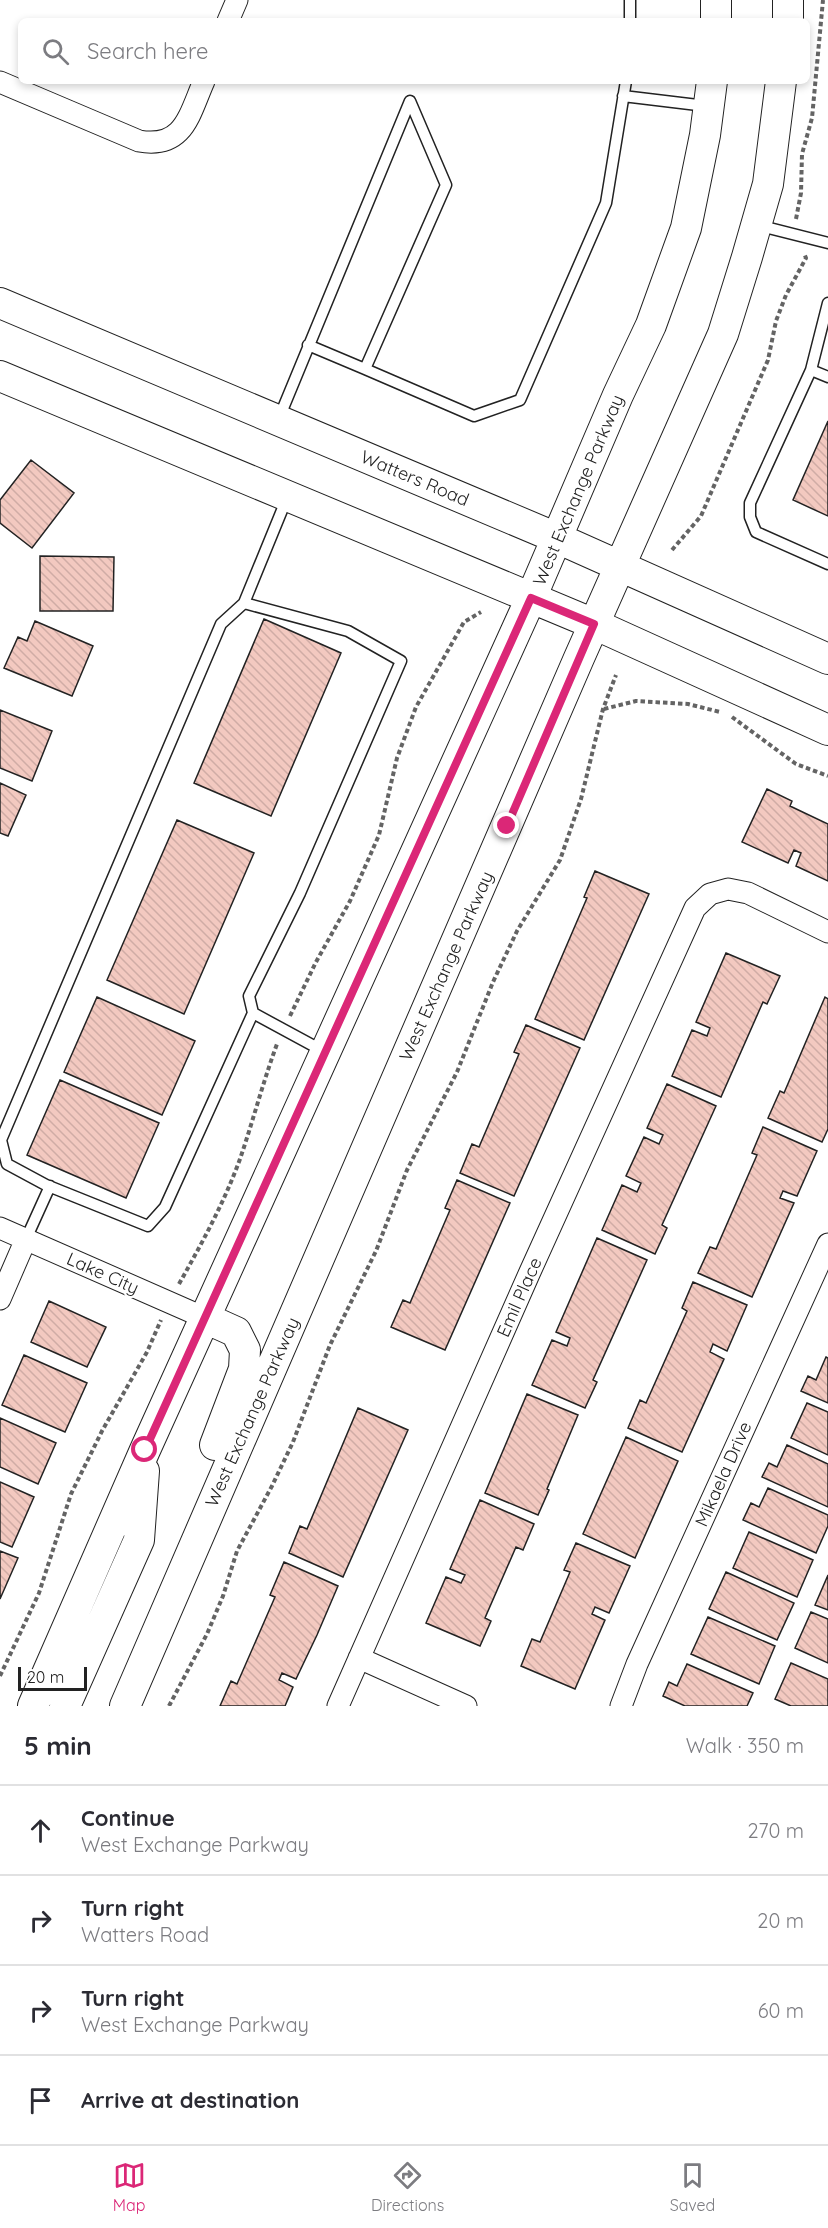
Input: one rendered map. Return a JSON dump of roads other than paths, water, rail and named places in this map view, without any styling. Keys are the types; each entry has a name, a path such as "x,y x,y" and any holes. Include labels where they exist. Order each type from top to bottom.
{"main road":[{"path":"716,0 716,18"},
{"path":"788,0 788,18"},
{"name":"West Exchange Parkway","path":"125,1706 594,624 723,334 768,184 781,84"},
{"name":"West Exchange Parkway","path":"33,1706 145,1450 531,598 651,325 686,228 705,135 710,94"},
{"name":"Watters Road","path":"0,303 557,538 828,659"},
{"path":"0,376 594,624 828,730"},
{"path":"168,1605 170,1553 231,1407 244,1369 245,1350 236,1332 205,1318"},
{"path":"65,1706 139,1540 145,1450"}],"street":[{"path":"229,18 237,0"},
{"path":"0,82 139,141 156,144 170,140 180,130 188,118 203,84"},
{"name":"Emil Place","path":"338,1706 684,927 695,908 710,894 728,889 748,893 828,932"},
{"name":"Lake City","path":"0,1228 205,1318"},
{"path":"0,1299 26,1239"},
{"name":"Mikaela Drive","path":"621,1706 637,1664 828,1244"},
{"path":"359,1658 466,1706"}],"lane":[{"path":"630,0 630,18"},
{"path":"308,345 474,416 520,400 606,203 625,84"},
{"path":"623,96 710,94"},
{"path":"277,421 410,101 446,185 365,369"},
{"path":"756,225 828,243"},
{"path":"828,303 811,370 750,503 750,517 756,532 828,564"},
{"path":"811,370 828,378"},
{"path":"244,603 348,631 401,661 300,892 249,996 253,1013 165,1207 148,1226 50,1186 7,1164 1,1140 221,624 244,603 288,496"},
{"path":"253,1013 325,1052"},
{"path":"26,1239 50,1186"}]}
